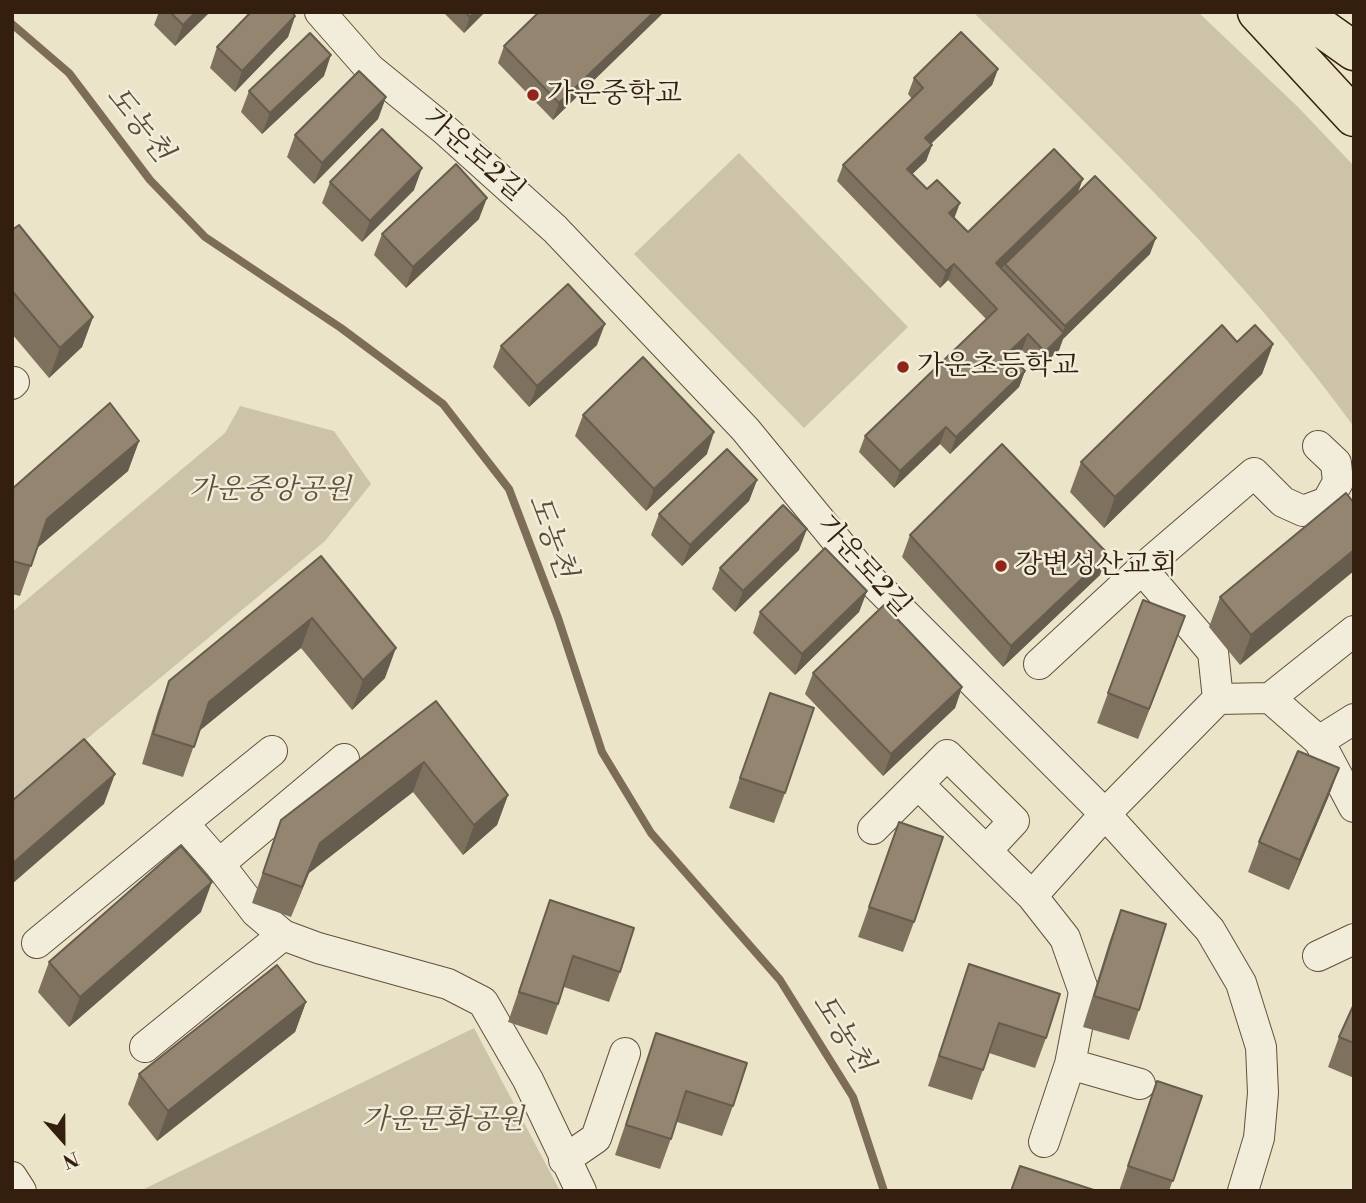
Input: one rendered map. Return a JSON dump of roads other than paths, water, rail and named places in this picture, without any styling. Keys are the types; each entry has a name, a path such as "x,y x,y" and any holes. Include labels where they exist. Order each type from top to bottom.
{"highway":[{"path":"1257,12 1354,117"},
{"path":"1299,12 1354,51"}],"street":[{"name":"가운로2길","path":"320,12 370,69 445,130 555,229 745,429 860,569 1105,814 1210,930 1241,983 1261,1047 1263,1093 1259,1138 1243,1191"},
{"path":"1040,664 1142,569 1254,473 1283,502 1303,511 1327,502 1338,482 1336,463 1318,446"},
{"path":"1142,569 1213,652 1218,699"},
{"path":"1032,895 1105,814 1218,699 1270,698 1354,631"},
{"path":"1270,698 1319,741 1354,807"},
{"path":"1319,741 1354,719"},
{"path":"37,943 272,751"},
{"path":"873,829 947,755 1014,821 986,851"},
{"path":"219,863 345,759"},
{"path":"918,784 1032,895 1065,938 1084,992 1070,1064 1044,1142"},
{"path":"183,823 219,863 256,912 283,935 352,958 448,984 483,1002 528,1080 581,1191"},
{"path":"145,1047 283,935"},
{"path":"1318,956 1354,939"},
{"path":"564,1160 596,1138 625,1053"},
{"path":"1070,1064 1140,1084"},
{"path":"12,1177 21,1191"}],"waterway":[{"name":"도농천","path":"12,24 69,73 150,180 205,237 341,328 443,404 509,489 558,618 602,752 651,833 780,980 853,1097 884,1191"}],"place":[{"name":"가운중학교","path":"533,95"},
{"name":"가운초등학교","path":"903,367"},
{"name":"강변성산교회","path":"1001,566"}],"park label":[{"name":"가운중앙공원","path":"270,491"},
{"name":"가운문화공원","path":"443,1121"}]}
